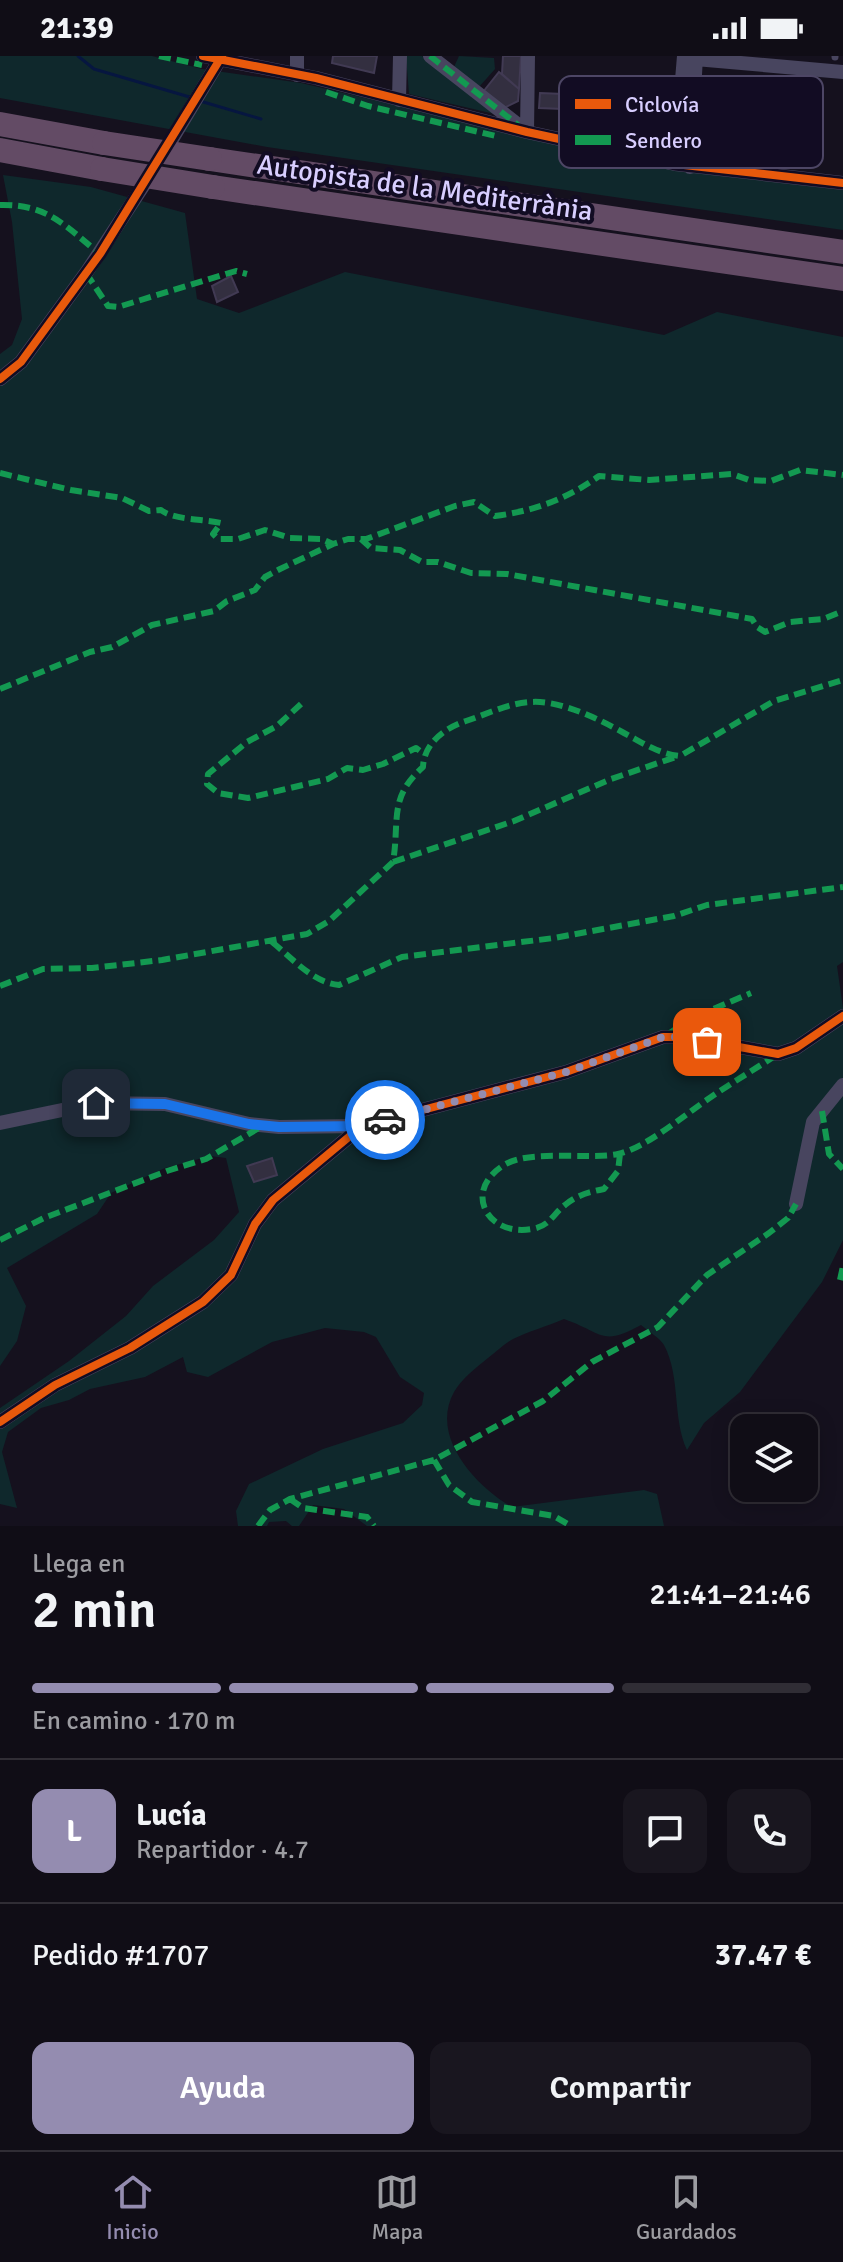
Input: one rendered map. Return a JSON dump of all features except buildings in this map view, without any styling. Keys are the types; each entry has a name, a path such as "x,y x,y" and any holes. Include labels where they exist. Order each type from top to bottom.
{"highway":[{"name":"Autopista de la Mediterrània","path":"0,124 104,143 843,252"},
{"name":"Autopista de la Mediterrània","path":"0,150 213,187 843,279"}],"street":[{"path":"203,56 297,75 559,139"},
{"path":"297,56 297,75"},
{"path":"399,100 400,56"},
{"path":"430,56 527,132"},
{"path":"527,132 528,56"},
{"path":"690,57 843,72"},
{"path":"0,379 21,362 100,254 222,58"},
{"path":"709,168 843,183"},
{"path":"0,1123 96,1103 165,1104 249,1124 279,1127 362,1126 566,1072 663,1037 684,1037 778,1054 796,1048 843,1016"},
{"path":"796,1204 813,1122 843,1085"},
{"path":"0,1422 55,1385 130,1348 203,1302 231,1275 255,1224 273,1200 362,1126"}],"green space":[{"path":"0,56 152,56 202,69 301,83 559,144 559,168 663,168 843,190 843,230 267,147 0,98"},
{"path":"406,56 422,56 499,115 409,94"},
{"path":"459,56 494,58 495,69 479,87 454,67"},
{"path":"3,175 91,187 185,213 197,299 239,313 345,272 664,335 717,312 843,337 843,962 837,966 843,1008 843,1240 822,1282 740,1392 704,1423 687,1450 679,1425 669,1357 662,1342 641,1325 618,1335 602,1336 564,1319 519,1336 465,1378 454,1392 448,1409 452,1443 460,1459 485,1487 512,1507 644,1490 657,1494 664,1526 367,1526 344,1509 313,1505 299,1526 292,1526 286,1521 269,1522 267,1526 238,1526 236,1511 249,1484 323,1449 403,1423 422,1405 424,1393 400,1377 376,1337 364,1332 325,1328 272,1342 208,1377 187,1372 183,1357 145,1377 90,1389 69,1400 41,1408 8,1432 2,1452 17,1508 0,1504 0,1408 69,1361 126,1316 153,1286 214,1240 239,1212 226,1158 210,1156 165,1168 111,1193 97,1214 7,1268 26,1306 17,1341 0,1366 0,354 12,345 22,319 12,222"}],"waterway":[{"path":"78,56 94,69 193,98"},
{"path":"200,101 261,119"}],"marked path":[{"path":"159,56 202,65"},
{"path":"430,56 518,125"},
{"path":"326,92 368,106 496,136"},
{"path":"0,205 31,208 44,213 66,226 100,254"},
{"path":"86,273 108,306 118,307 236,271 247,274"},
{"path":"0,689 90,652 112,647 152,625 214,611 227,601 255,590 265,577 333,544 348,539 366,539 455,506 474,502 495,516 509,514 562,497 599,476 649,480 732,474 749,480 771,481 800,470 843,475"},
{"path":"0,473 71,490 122,498 149,511 161,510 181,517 221,523 213,534 218,539 238,539 265,530 290,538 322,539 333,544"},
{"path":"361,539 371,548 400,550 422,562 438,562 471,573 507,574 752,619 765,632 790,622 823,619 843,611"},
{"path":"0,986 43,969 92,968 162,960 307,934 329,921 393,862 400,800 412,778 423,767 432,744 458,724 490,712 523,703 542,702 567,707 658,750 680,756 774,701 843,680"},
{"path":"301,704 277,726 247,742 208,774 207,784 218,793 248,798 328,779 347,768 363,770 416,748 424,754"},
{"path":"393,862 514,821 611,779 676,757"},
{"path":"272,942 320,980 339,985 402,957 554,938 674,916 707,905 843,887"},
{"path":"667,1035 690,1019 751,993"},
{"path":"620,1154 618,1171 604,1189 574,1199 538,1228 516,1230 503,1226 485,1210 484,1187 504,1165 529,1157 606,1156 629,1150 653,1138 778,1054"},
{"path":"822,1111 829,1154 843,1169"},
{"path":"0,1240 44,1218 206,1159 264,1125"},
{"path":"258,1526 270,1510 290,1499 434,1460 543,1401 592,1362 658,1327 707,1275 788,1218 796,1204"},
{"path":"840,1280 843,1266"},
{"path":"434,1460 449,1485 472,1502 554,1516 571,1526"},
{"path":"290,1499 303,1508 367,1517 374,1526"}],"cycle path":[{"path":"203,56 316,78 559,139"},
{"path":"0,379 21,362 100,254 222,56"},
{"path":"710,168 843,183"},
{"path":"0,1422 55,1385 130,1348 203,1302 231,1275 255,1224 273,1200 362,1126 566,1072 663,1037 684,1037 778,1054 796,1048 843,1016"}],"way so far":[{"path":"385,1120 566,1072 663,1037 707,1042"}],"route":[{"path":"96,1103 165,1104 249,1124 279,1127 362,1126 385,1120"}]}
